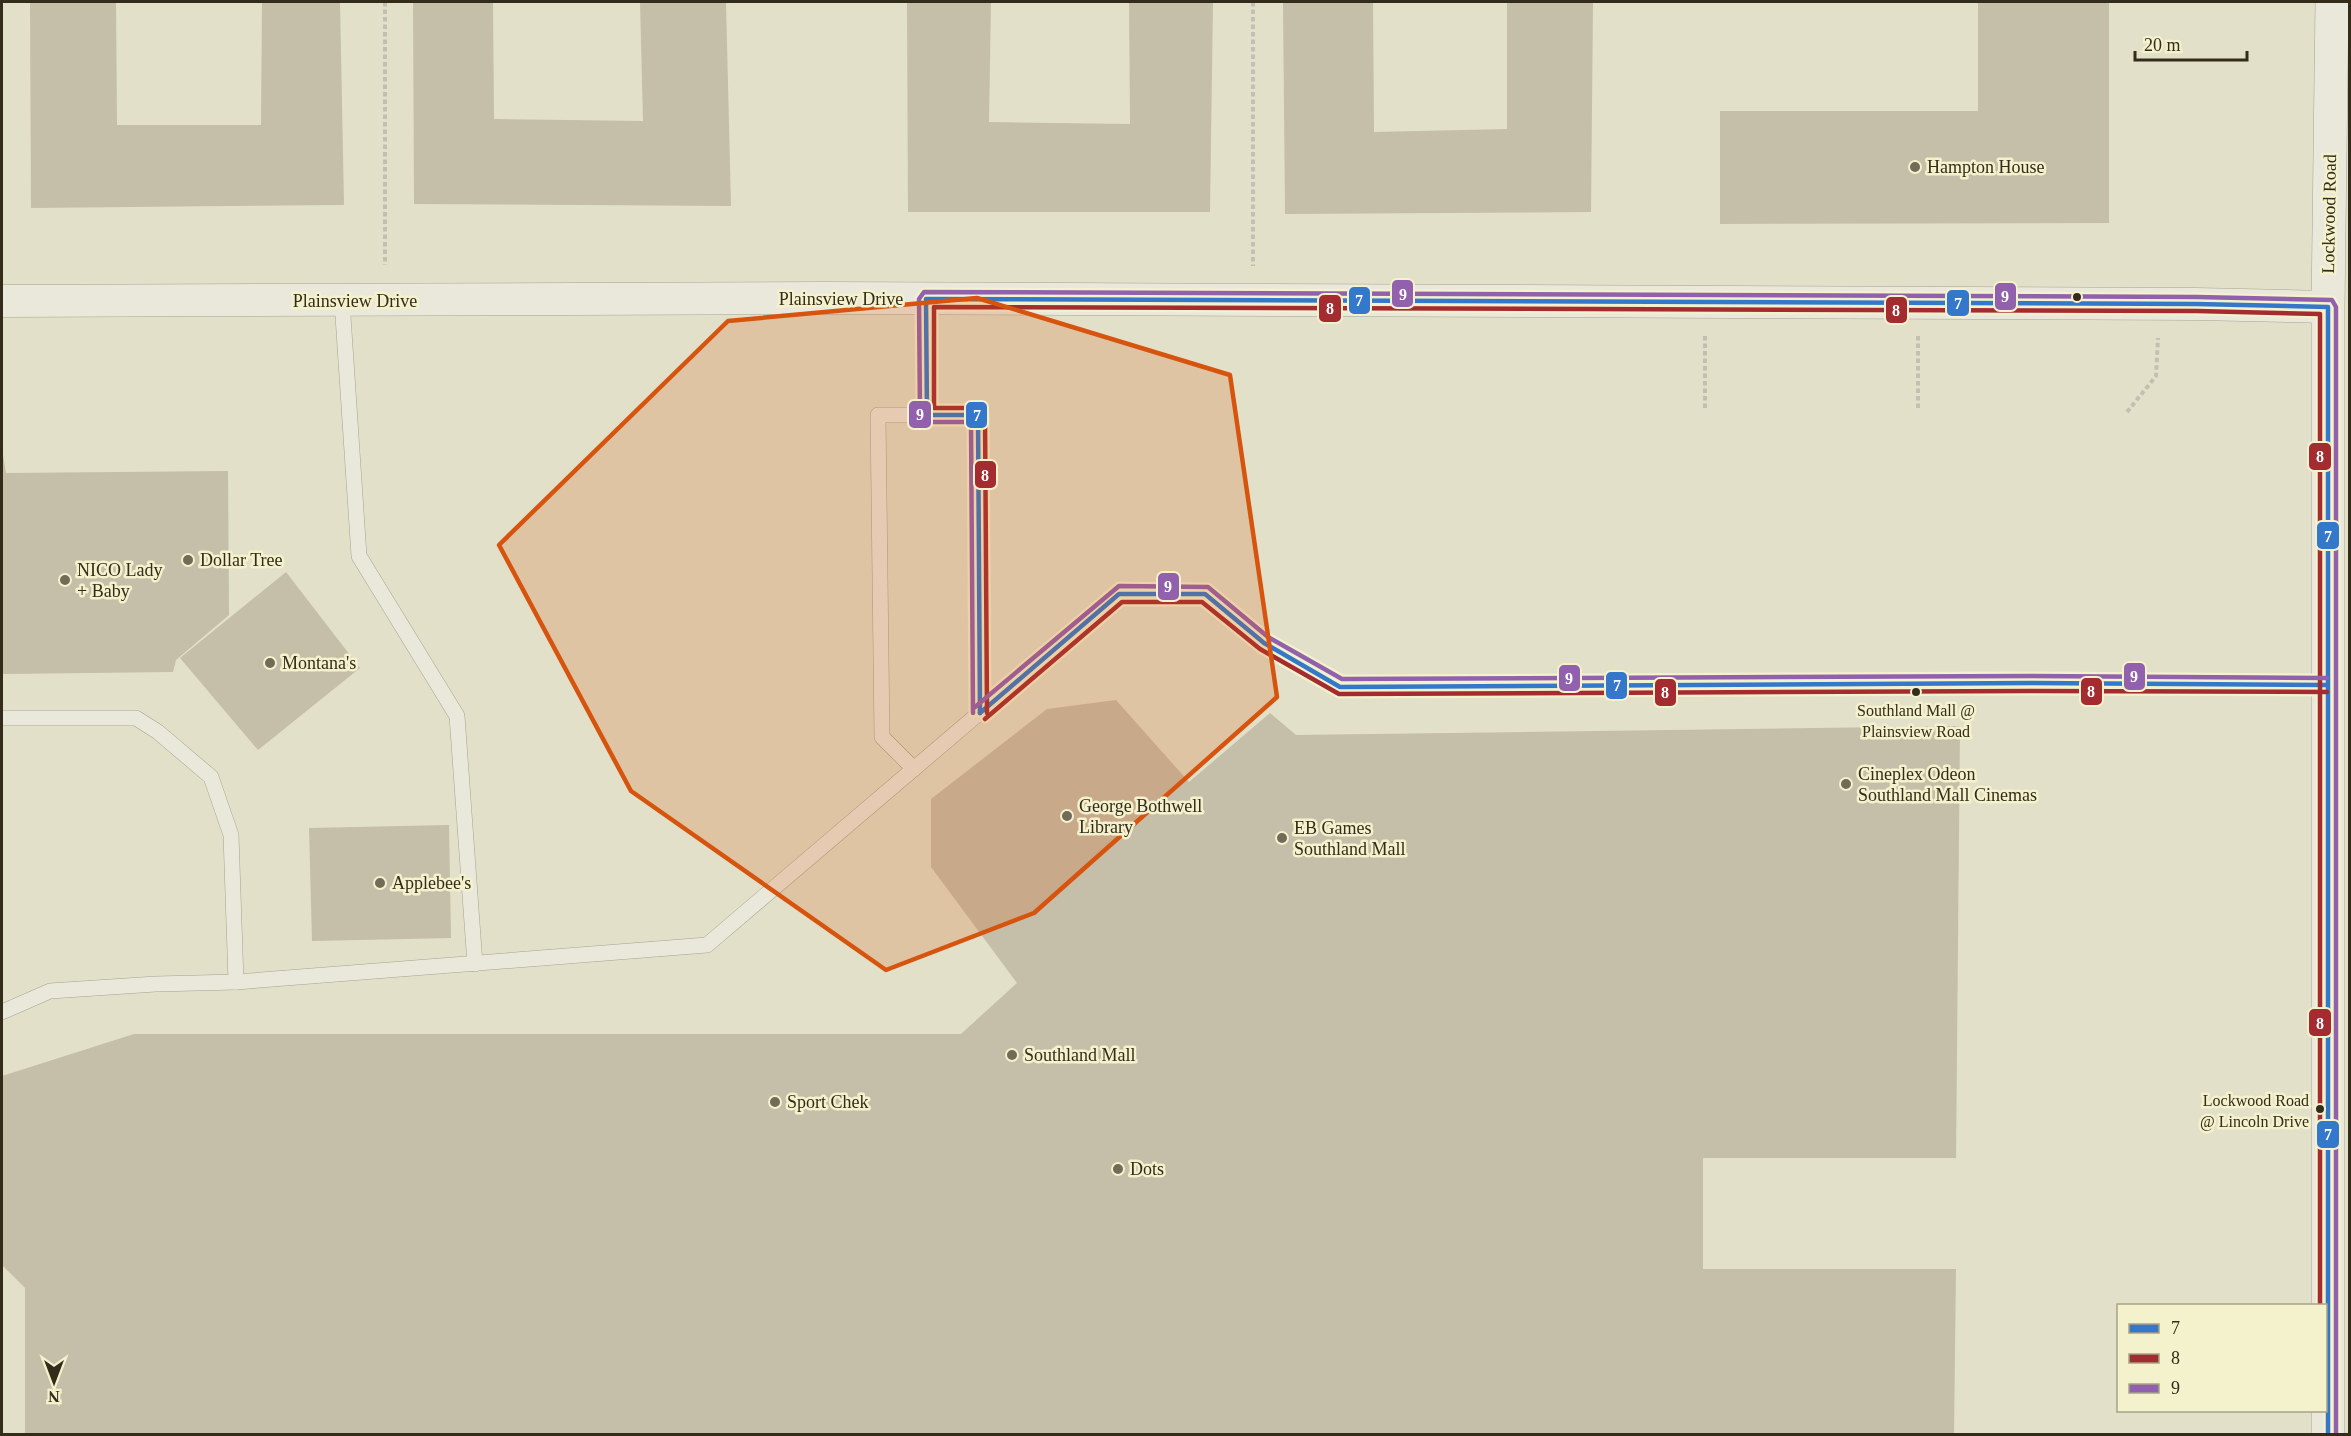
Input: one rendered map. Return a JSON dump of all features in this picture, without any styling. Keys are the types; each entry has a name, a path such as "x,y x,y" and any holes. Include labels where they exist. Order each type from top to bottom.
{"street":[{"name":"Lockwood Road","path":"2328,1434 2338,1241 2327,685 2332,2"},
{"name":"Plainsview Drive","path":"2,301 926,299 2160,304 2328,307"}],"lane":[{"path":"926,299 927,415"},
{"path":"342,301 359,556 458,716 475,964"},
{"path":"914,769 882,737 878,415 978,415 980,713"},
{"path":"2,1012 50,991 236,982 707,945 1119,594 1205,594 1264,643 1340,687 2032,683 2327,685"},
{"path":"2,718 136,718 158,732 211,777 231,835 236,982"}],"path":[{"path":"385,2 386,301"},
{"path":"1253,2 1253,300"},
{"path":"1705,302 1705,411"},
{"path":"1918,303 1918,411"},
{"path":"2127,412 2156,376 2160,304"}],"highlighted area":[{"path":"977,298 1230,375 1277,697 1034,913 886,970 631,791 499,545 728,321"}],"building":[{"path":"30,2 116,2 117,125 261,125 262,2 340,2 344,205 31,208"},
{"path":"413,2 493,2 494,119 643,121 640,2 726,2 731,206 414,204"},
{"path":"907,2 991,2 989,122 1130,124 1129,2 1213,2 1210,212 908,212"},
{"path":"1283,2 1373,2 1374,132 1507,129 1507,2 1593,2 1591,212 1285,214"},
{"name":"Hampton House","path":"1978,2 2109,2 2109,223 1720,224 1720,111 1978,111"},
{"path":"3,455 6,473 228,471 229,615 176,660 173,672 2,674"},
{"name":"Montana's","path":"286,572 360,668 258,750 180,658"},
{"name":"Southland Mall","path":"1116,700 1189,782 1270,713 1296,735 1960,726 1956,1158 1703,1158 1703,1269 1956,1269 1954,1434 25,1434 25,1288 2,1265 2,1076 134,1034 961,1034 1017,983 931,867 931,799 1047,709"},
{"name":"Applebee's","path":"449,825 451,938 312,941 309,828"}],"transit line":[{"name":"9","path":"973,713 971,422 926,422 920,417 919,299 924,292 2197,297 2332,300 2336,307 2336,1434"},
{"name":"7","path":"980,713 978,415 927,415 926,299 2197,304 2328,307 2328,1434"},
{"name":"8","path":"987,713 985,414 979,408 934,408 934,307 2197,311 2320,314 2320,1304"},
{"name":"9","path":"975,707 1119,586 1208,587 1268,637 1342,679 2032,676 2327,678"},
{"name":"7","path":"980,713 1119,594 1205,594 1264,643 1340,687 2032,683 2327,685"},
{"name":"8","path":"985,719 1122,602 1202,602 1260,649 1339,694 2327,692"}],"place":[{"name":"Hampton House","path":"1915,167"},
{"name":"Dollar Tree","path":"188,560"},
{"name":"NICO Lady + Baby","path":"65,580"},
{"name":"Montana's","path":"270,663"},
{"name":"Southland Mall @ Plainsview Road","path":"1916,692"},
{"name":"Cineplex Odeon Southland Mall Cinemas","path":"1846,784"},
{"name":"George Bothwell Library","path":"1067,816"},
{"name":"EB Games Southland Mall","path":"1282,838"},
{"name":"Applebee's","path":"380,883"},
{"name":"Southland Mall","path":"1012,1055"},
{"name":"Sport Chek","path":"775,1102"},
{"name":"Lockwood Road @ Lincoln Drive","path":"2320,1109"},
{"name":"Dots","path":"1118,1169"}]}
